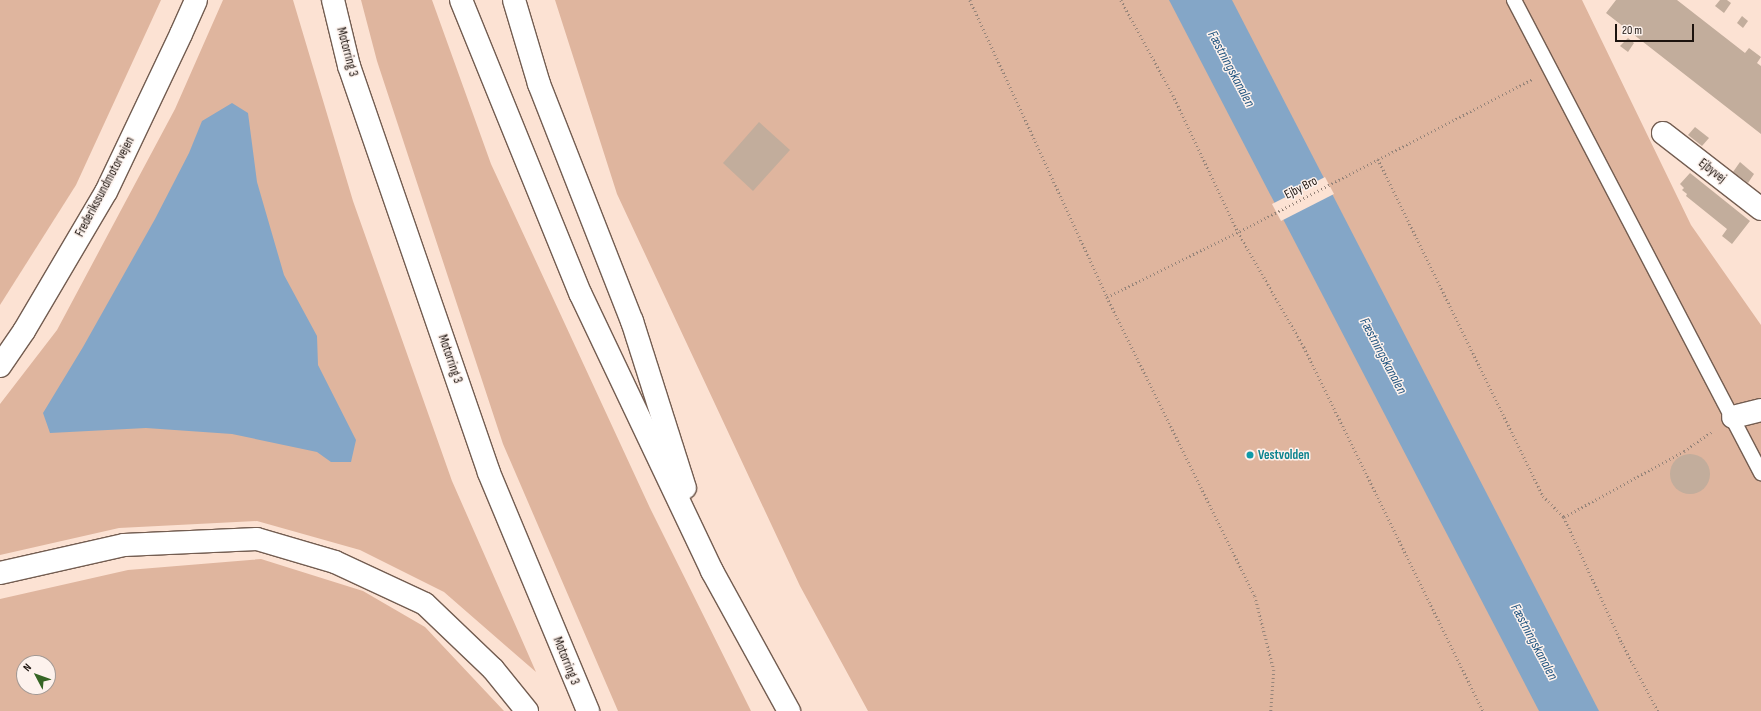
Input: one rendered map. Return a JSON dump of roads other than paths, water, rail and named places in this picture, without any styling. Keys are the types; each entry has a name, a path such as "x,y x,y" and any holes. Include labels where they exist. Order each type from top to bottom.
{"main road":[{"name":"Frederikssundmotorvejen","path":"0,366 24,331 106,192 182,34 196,0"},
{"name":"Motorring 3","path":"333,0 349,66 489,473 588,711"},
{"path":"461,0 581,295 712,571 789,711"},
{"path":"514,0 539,84 632,321 712,571"},
{"name":"Ejbyvej","path":"1663,133 1761,209"},
{"path":"1733,417 1761,410"},
{"path":"0,573 124,545 257,539 335,562 425,604 493,669 527,711"}],"lane":[{"path":"1514,0 1761,473"}],"water":[{"name":"Fæstningskanalen","path":"1169,0 1232,0 1599,711 1539,711"},
{"path":"232,103 248,113 257,182 284,275 317,336 318,365 356,440 351,462 331,462 317,452 232,434 146,428 50,433 43,413 83,347 155,219 189,153 202,121"}],"place":[{"name":"Vestvolden","path":"1250,455"}]}
